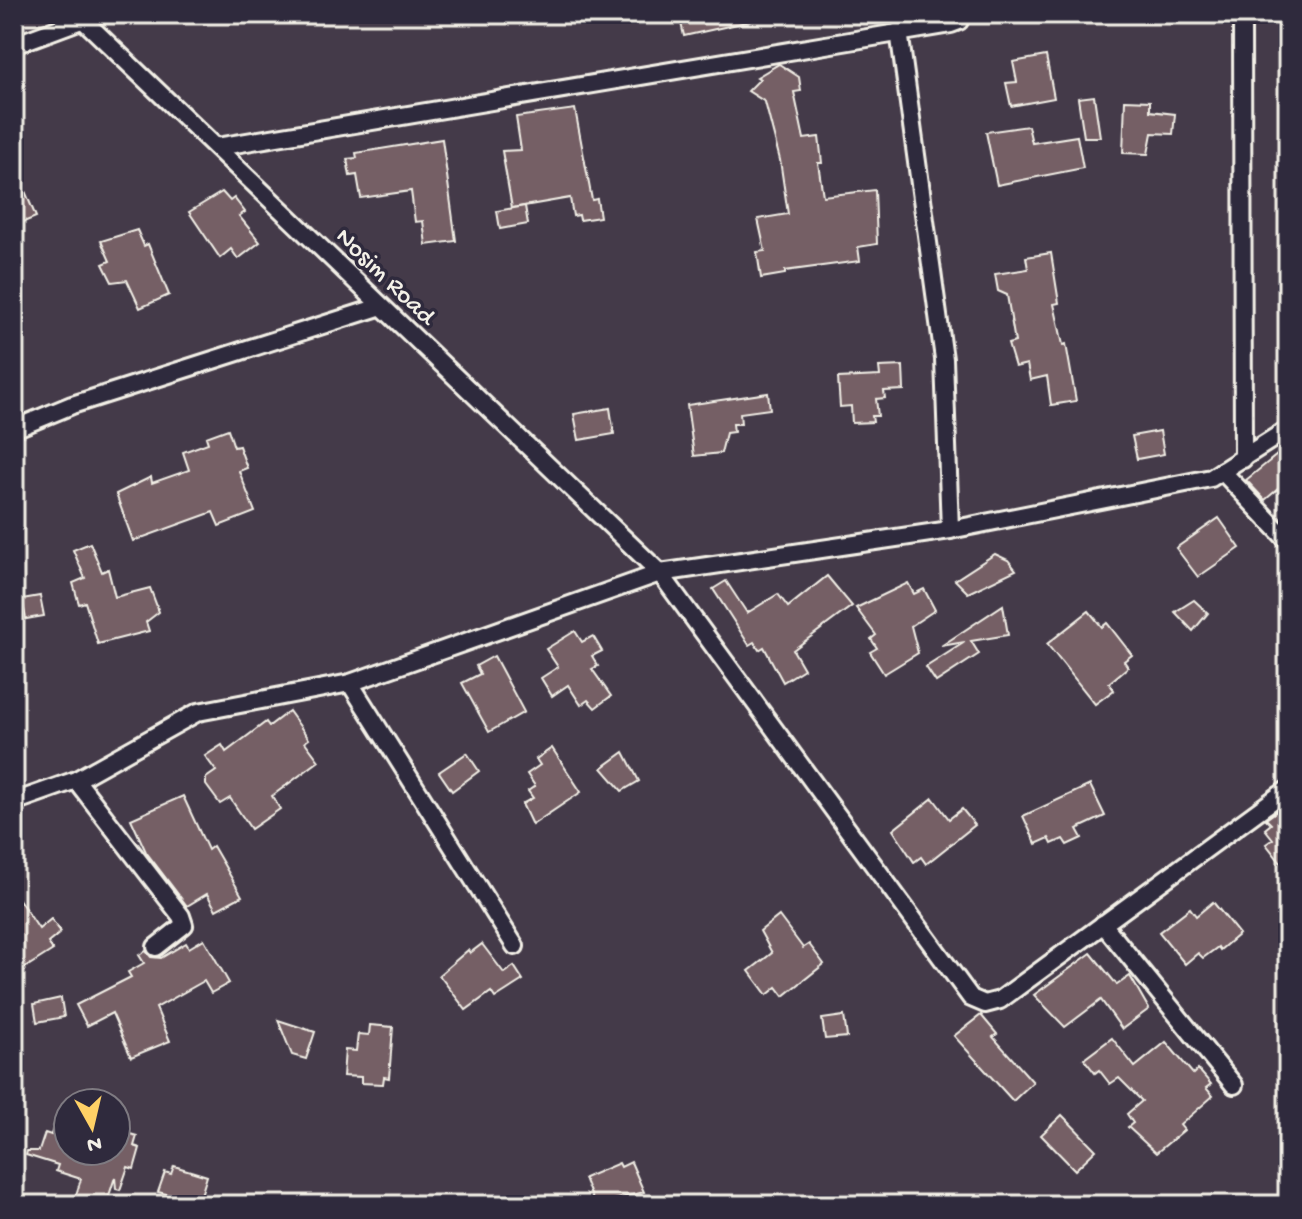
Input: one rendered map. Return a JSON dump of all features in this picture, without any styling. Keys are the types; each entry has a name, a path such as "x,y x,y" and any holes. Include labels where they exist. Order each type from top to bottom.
{"street":[{"path":"217,147 951,24 959,21 961,14"},
{"path":"1242,14 1243,459"},
{"path":"14,45 82,16"},
{"name":"Nosim Road","path":"82,16 379,307 660,573 971,998 985,1004 1000,1000 1288,789"},
{"path":"899,31 944,359 950,530"},
{"path":"14,429 72,405 379,307"},
{"path":"14,802 76,780 198,712 350,683 660,573 950,530 1211,478 1288,429"},
{"path":"1222,471 1288,541"},
{"path":"350,683 515,946"},
{"path":"76,780 181,916 184,925 156,947"},
{"path":"1103,924 1234,1085"}],"building":[{"path":"679,14 750,14 751,21 684,36"},
{"path":"1046,56 1054,98 1011,106 1006,83 1017,82 1013,62"},
{"path":"779,64 799,77 801,91 794,92 804,139 819,137 822,163 818,163 823,196 875,190 877,244 858,247 860,261 785,271 785,274 761,278 757,252 765,251 758,219 788,214 780,160 765,102 748,91 760,79 757,77"},
{"path":"1094,96 1100,137 1084,137 1078,98"},
{"path":"1125,100 1150,101 1150,111 1175,114 1173,134 1152,133 1148,154 1123,153"},
{"path":"575,109 592,200 597,199 600,217 580,220 579,215 573,216 570,198 512,208 502,151 521,150 516,117"},
{"path":"1028,126 1032,143 1077,136 1083,168 997,185 986,132"},
{"path":"442,139 456,241 426,245 423,221 415,222 411,191 361,198 357,175 350,176 347,159 357,158 356,153"},
{"path":"14,165 36,217 14,226"},
{"path":"222,192 230,201 234,198 245,212 239,216 260,242 238,259 231,249 220,258 189,212"},
{"path":"525,206 528,224 500,229 497,211"},
{"path":"137,230 144,246 148,244 169,295 140,308 127,280 112,282 103,264 110,261 101,241"},
{"path":"1051,253 1059,303 1054,304 1063,345 1066,344 1076,401 1051,405 1047,376 1030,380 1027,364 1015,367 1008,344 1015,342 1007,295 998,291 995,274 1028,269 1026,257"},
{"path":"903,366 904,390 884,391 885,398 876,399 878,416 872,416 873,422 852,423 851,406 840,407 838,378 880,376 879,367"},
{"path":"768,393 770,409 740,413 741,424 733,424 734,432 726,433 721,453 694,456 687,405"},
{"path":"610,408 614,434 579,440 574,414"},
{"path":"228,429 234,447 239,446 247,468 239,471 255,512 219,526 213,512 133,541 116,494 151,477 152,483 189,470 183,452 208,443 206,437"},
{"path":"1160,431 1164,454 1137,459 1132,436"},
{"path":"1288,446 1288,501 1278,489 1265,500 1246,480"},
{"path":"1219,518 1240,548 1198,577 1176,548"},
{"path":"90,543 102,572 108,569 115,597 150,588 159,612 146,622 149,631 98,644 85,602 79,604 73,583 85,578 73,550"},
{"path":"995,554 1008,560 1016,570 968,593 955,580"},
{"path":"827,576 852,606 793,650 804,669 783,682 764,647 759,650 754,642 749,645 713,589 726,581 747,613 778,594 788,607"},
{"path":"908,583 914,594 924,589 935,610 911,626 918,653 884,674 870,652 877,648 871,639 876,635 856,608"},
{"path":"40,596 44,616 26,619 22,599"},
{"path":"1194,600 1208,613 1193,631 1175,612"},
{"path":"1003,605 1008,635 971,641 979,654 936,682 926,667 965,642 941,646"},
{"path":"1089,611 1102,627 1107,623 1132,655 1124,661 1128,667 1109,683 1114,690 1095,704 1047,644"},
{"path":"575,631 582,642 593,636 602,651 592,656 598,666 592,669 611,696 595,708 588,700 581,705 568,685 552,696 541,678 558,667 546,649"},
{"path":"494,656 524,712 489,732 462,683 480,674 476,666"},
{"path":"289,711 309,739 305,742 319,761 272,796 280,809 251,829 230,798 220,804 206,785 206,778 216,771 205,756 222,745 226,752 266,722 269,726"},
{"path":"552,748 581,792 532,825 522,804 533,798 528,791 535,786 527,774 540,765 536,759"},
{"path":"624,752 639,781 622,791 602,768"},
{"path":"467,753 479,771 452,791 439,772"},
{"path":"1090,785 1105,816 1077,829 1082,838 1067,845 1063,839 1052,844 1049,838 1036,844 1023,816"},
{"path":"183,796 208,850 213,846 242,896 216,910 207,894 187,906 146,852 131,819"},
{"path":"933,798 949,819 962,809 975,825 926,864 921,857 914,862 893,830"},
{"path":"1288,803 1288,872 1266,844 1273,839 1265,829 1271,824 1266,819"},
{"path":"14,892 39,929 51,919 61,932 48,943 53,950 20,971 14,962"},
{"path":"1213,902 1239,934 1220,950 1218,947 1203,958 1198,953 1185,964 1159,932 1190,908 1196,916"},
{"path":"779,916 803,948 809,944 824,964 784,996 777,987 767,995 749,971 772,953 760,931"},
{"path":"204,939 229,983 211,993 204,981 156,1008 170,1041 131,1057 112,1013 87,1026 76,1005 131,977 128,972 144,963 139,955 146,951 151,957 161,958 186,943 189,948"},
{"path":"482,944 504,973 514,966 523,980 495,998 491,992 466,1010 439,975 468,950 470,953"},
{"path":"1091,953 1117,985 1130,976 1149,1009 1122,1029 1101,1000 1065,1027 1034,995"},
{"path":"61,998 64,1017 37,1022 34,1004"},
{"path":"981,1015 997,1034 993,1037 1033,1082 1013,1101 954,1036"},
{"path":"844,1016 847,1037 825,1039 822,1019"},
{"path":"278,1020 315,1032 306,1059 292,1055"},
{"path":"370,1025 393,1027 389,1078 384,1077 383,1084 361,1083 361,1077 343,1076 345,1050 356,1051 358,1034 369,1035"},
{"path":"1112,1038 1135,1067 1166,1042 1193,1074 1198,1069 1211,1084 1206,1088 1213,1096 1180,1125 1184,1130 1156,1153 1128,1127 1133,1123 1127,1114 1142,1101 1119,1078 1110,1084 1099,1070 1095,1073 1084,1059"},
{"path":"1062,1115 1096,1150 1075,1170 1041,1135"},
{"path":"52,1132 52,1163 26,1155 27,1151 39,1151 45,1133 51,1135"},
{"path":"132,1135 137,1136 134,1146 140,1148 134,1169 128,1167 132,1167"},
{"path":"631,1162 644,1192 595,1205 584,1178 619,1163 621,1167"},
{"path":"174,1166 207,1176 198,1205 162,1205 166,1194 158,1192 165,1172 171,1174"},
{"path":"57,1167 128,1167 120,1190 116,1189 115,1177 106,1205 73,1205 81,1179 56,1171"}]}
